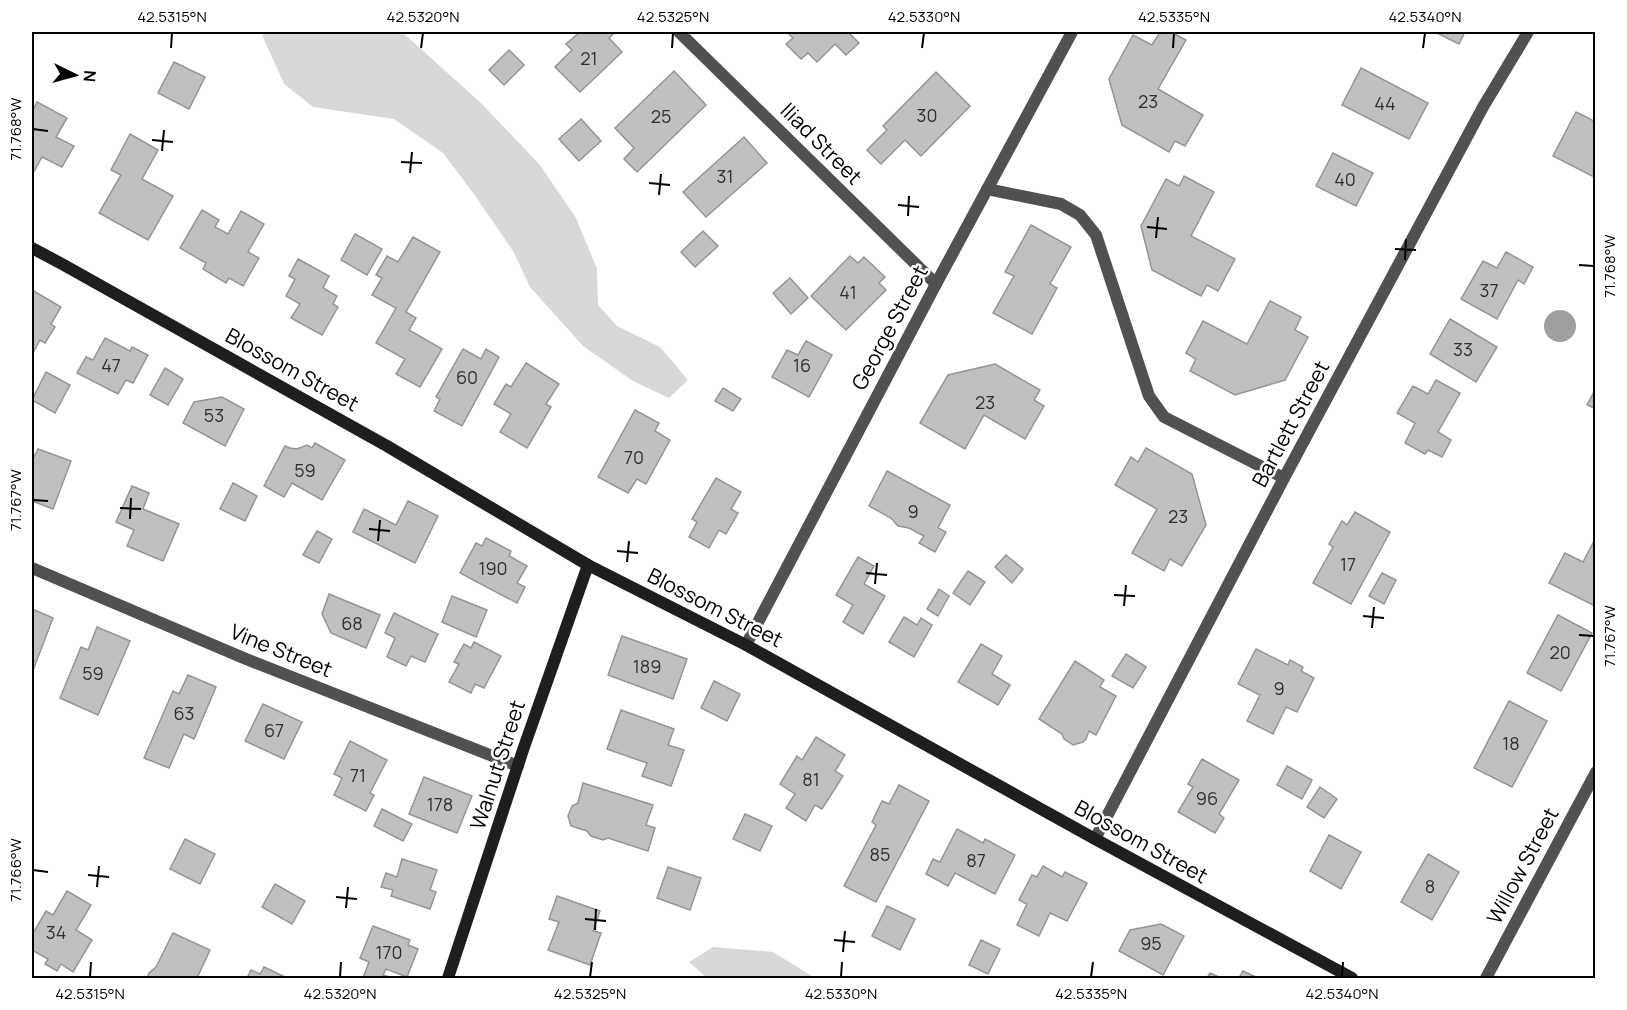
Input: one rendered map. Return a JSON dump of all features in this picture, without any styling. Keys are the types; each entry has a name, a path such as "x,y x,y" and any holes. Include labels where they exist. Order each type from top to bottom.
{"street":[{"name":"Iliad Street","path":"679,32 936,284"},
{"name":"George Street","path":"746,645 1072,32"},
{"name":"Bartlett Street","path":"1095,839 1284,478 1483,107 1528,32"},
{"path":"987,189 1061,204 1080,215 1096,235 1149,396 1164,417 1284,478"},
{"name":"Blossom Street","path":"32,248 376,440 588,565 746,645 1095,839 1352,978"},
{"name":"Walnut Street","path":"448,978 588,565"},
{"name":"Vine Street","path":"32,568 246,659 518,766"},
{"name":"Willow Street","path":"1486,978 1596,772"}],"shaded area":[{"path":"263,32 402,32 481,103 540,165 576,218 597,269 598,305 617,326 660,347 688,380 669,398 633,381 583,346 530,287 513,251 443,153 394,119 313,107 284,84 263,37"},
{"path":"1560,310 1572,314 1576,326 1572,338 1560,342 1548,338 1544,326 1548,314"},
{"path":"713,947 773,952 815,978 707,978 689,962"}],"building":[{"path":"580,32 615,32 609,38 622,52 580,92 555,67 572,50 566,44"},
{"path":"787,32 848,32 859,43 846,55 835,44 817,62 808,53 801,59 786,44 793,38"},
{"path":"1160,32 1171,32 1186,40 1158,89 1203,115 1185,146 1175,141 1169,152 1122,125 1109,79 1133,35 1152,45"},
{"path":"1435,32 1465,32 1459,44"},
{"path":"509,50 524,65 504,85 489,70"},
{"path":"174,62 205,77 189,109 158,93"},
{"path":"1361,68 1428,103 1409,139 1342,105"},
{"path":"674,71 706,105 637,172 624,159 634,148 615,128"},
{"path":"936,72 970,106 921,156 905,140 881,164 867,150 887,130 883,126"},
{"path":"37,102 67,118 56,137 74,146 62,167 42,157 32,175 32,112"},
{"path":"1576,112 1596,122 1596,178 1553,156"},
{"path":"581,119 601,141 579,161 559,139"},
{"path":"130,134 158,150 142,179 173,196 148,240 99,213 121,175 111,170"},
{"path":"744,137 767,163 706,217 683,192"},
{"path":"1333,153 1373,173 1356,206 1316,186"},
{"path":"1184,176 1214,192 1191,236 1235,259 1218,291 1207,285 1201,296 1152,270 1141,226 1166,179 1179,186"},
{"path":"202,210 219,220 215,227 228,234 241,211 264,224 248,252 259,258 243,286 229,278 226,283 203,269 206,263 180,248"},
{"path":"1031,225 1071,247 1050,284 1057,288 1032,334 993,313 1014,276 1005,272"},
{"path":"703,231 718,246 695,267 681,252"},
{"path":"355,234 382,249 367,275 341,260"},
{"path":"413,237 440,252 406,312 416,318 409,330 442,349 420,387 396,374 405,359 376,343 396,308 372,295 382,278 376,275 387,256 398,262"},
{"path":"1506,252 1533,267 1524,284 1518,280 1497,319 1461,299 1483,261 1497,268"},
{"path":"850,256 858,263 864,257 885,277 879,283 886,290 846,330 811,296"},
{"path":"298,259 329,276 323,288 337,296 333,304 338,307 322,335 291,318 300,304 286,296 295,279 289,276"},
{"path":"790,278 808,298 791,314 773,293"},
{"path":"32,290 61,307 51,324 55,327 45,343 40,340 32,355"},
{"path":"1270,301 1301,317 1295,330 1308,337 1285,380 1235,395 1190,371 1196,359 1186,353 1203,321 1247,344"},
{"path":"1450,319 1497,347 1476,382 1430,354"},
{"path":"105,338 130,351 132,347 148,355 133,383 126,380 118,394 77,373 86,357 93,360"},
{"path":"806,341 832,355 809,397 772,377 787,350 798,355"},
{"path":"463,349 481,359 486,349 499,357 462,426 434,411 440,399 436,397"},
{"path":"526,363 559,384 546,404 551,407 527,448 500,432 511,414 494,404 506,384 511,387"},
{"path":"995,364 1040,390 1034,400 1044,406 1025,439 984,415 965,449 920,423 948,375"},
{"path":"165,368 183,379 168,405 150,395"},
{"path":"46,372 70,385 55,413 32,400"},
{"path":"1436,380 1460,393 1438,432 1451,440 1442,457 1428,450 1425,454 1405,443 1415,423 1397,413 1413,386 1428,394"},
{"path":"723,388 741,399 733,411 715,401"},
{"path":"1596,388 1596,409 1587,405"},
{"path":"222,397 244,409 225,446 183,423 194,402"},
{"path":"635,410 659,423 655,431 670,440 646,484 637,479 628,493 598,477"},
{"path":"315,443 345,460 322,500 292,483 284,497 264,486 285,446 297,449 307,445 312,448"},
{"path":"1146,448 1192,474 1206,525 1182,566 1170,559 1164,571 1132,553 1157,509 1115,485 1131,457 1138,462"},
{"path":"38,449 71,461 53,509 32,501 32,456 34,457"},
{"path":"887,471 950,505 938,528 946,532 935,552 919,543 924,536 909,528 898,526 891,518 869,506"},
{"path":"716,478 741,492 731,509 738,513 726,534 719,530 709,548 689,537 697,522 692,519"},
{"path":"233,483 257,496 245,521 220,509"},
{"path":"132,486 149,493 143,509 179,524 163,561 127,546 134,530 116,522"},
{"path":"408,501 438,516 415,563 353,532 364,509 396,525"},
{"path":"1355,512 1390,532 1351,604 1313,583 1333,547 1329,544 1342,521 1347,525"},
{"path":"317,531 332,539 319,563 303,555"},
{"path":"1596,537 1596,600 1593,605 1549,583 1565,553 1583,562"},
{"path":"486,538 511,551 509,556 527,566 517,583 525,587 517,603 460,573 476,543 482,546"},
{"path":"1006,555 1023,569 1012,583 995,567"},
{"path":"858,557 874,566 864,584 885,596 863,634 843,622 853,605 836,595"},
{"path":"968,571 985,582 970,605 953,593"},
{"path":"1382,573 1396,580 1384,604 1369,596"},
{"path":"939,589 949,596 938,616 927,609"},
{"path":"329,594 380,615 366,648 331,633 322,614"},
{"path":"452,596 487,610 476,637 442,622"},
{"path":"32,609 53,618 32,673"},
{"path":"394,613 438,634 425,662 411,656 406,666 387,657 395,638 385,633"},
{"path":"1558,615 1592,633 1561,691 1527,673"},
{"path":"904,617 917,625 921,618 932,625 914,657 889,642"},
{"path":"97,627 130,641 98,715 60,698 81,647 88,650"},
{"path":"622,636 687,659 673,699 608,675"},
{"path":"474,642 501,656 484,688 475,684 471,693 449,682 459,664 454,662 464,644 471,648"},
{"path":"981,644 1002,656 992,674 1010,685 998,705 958,682"},
{"path":"1256,649 1288,665 1290,660 1303,667 1301,671 1314,678 1297,712 1286,707 1273,734 1247,721 1260,695 1238,684"},
{"path":"1126,654 1146,667 1133,688 1112,676"},
{"path":"1075,661 1104,680 1100,687 1116,696 1096,735 1089,731 1083,742 1073,745 1064,739 1062,734 1039,719"},
{"path":"188,675 216,687 194,739 184,734 169,768 144,758 173,691 179,694"},
{"path":"714,681 740,694 727,721 701,708"},
{"path":"1509,701 1547,721 1512,787 1474,768"},
{"path":"263,704 302,722 284,759 245,741"},
{"path":"621,710 674,729 668,745 684,750 671,786 642,776 647,763 607,749"},
{"path":"816,737 845,755 835,771 843,776 822,809 815,805 806,821 786,808 795,794 780,784 797,756 802,760"},
{"path":"350,741 387,760 370,793 374,795 366,811 334,795 342,778 334,774"},
{"path":"1202,759 1239,780 1219,814 1224,818 1215,833 1178,812 1193,787 1188,784"},
{"path":"1287,766 1312,780 1302,799 1277,785"},
{"path":"424,777 472,796 457,833 409,814"},
{"path":"583,783 653,805 646,825 655,828 648,851 608,838 603,840 591,836 587,831 571,826 568,816 572,806 578,803"},
{"path":"899,785 929,801 876,902 844,886 876,825 872,822 882,801 889,804"},
{"path":"1320,787 1337,799 1324,818 1307,807"},
{"path":"382,809 412,824 403,841 374,826"},
{"path":"745,814 772,826 760,851 733,839"},
{"path":"957,829 983,843 985,839 1015,855 995,894 955,873 948,886 926,874 933,859 940,862"},
{"path":"1329,835 1361,852 1341,889 1310,871"},
{"path":"185,839 215,854 200,884 170,869"},
{"path":"1428,854 1459,872 1432,920 1401,902"},
{"path":"402,859 437,870 430,890 436,892 430,909 391,896 393,890 381,887 386,873 397,877"},
{"path":"1043,866 1062,877 1065,872 1087,883 1067,921 1050,913 1039,936 1017,925 1027,904 1019,900 1032,875 1037,877"},
{"path":"668,867 701,878 690,910 657,898"},
{"path":"275,884 305,901 292,924 262,907"},
{"path":"67,891 91,905 76,930 92,940 73,972 61,964 57,971 45,964 48,959 32,950 32,935 46,911 53,915"},
{"path":"557,896 600,911 593,931 601,933 590,965 548,950 559,922 549,919"},
{"path":"887,906 915,919 900,950 872,936"},
{"path":"1161,924 1184,936 1163,975 1119,951 1130,930"},
{"path":"373,926 410,940 408,945 418,949 407,977 386,969 383,975 393,978 363,978 369,962 360,958"},
{"path":"173,933 210,950 197,978 147,978 156,967"},
{"path":"981,940 1000,949 988,974 969,965"},
{"path":"264,967 287,978 247,978 251,970 260,974"},
{"path":"1243,971 1258,978 1239,978"},
{"path":"1210,973 1221,978 1207,978"}]}
